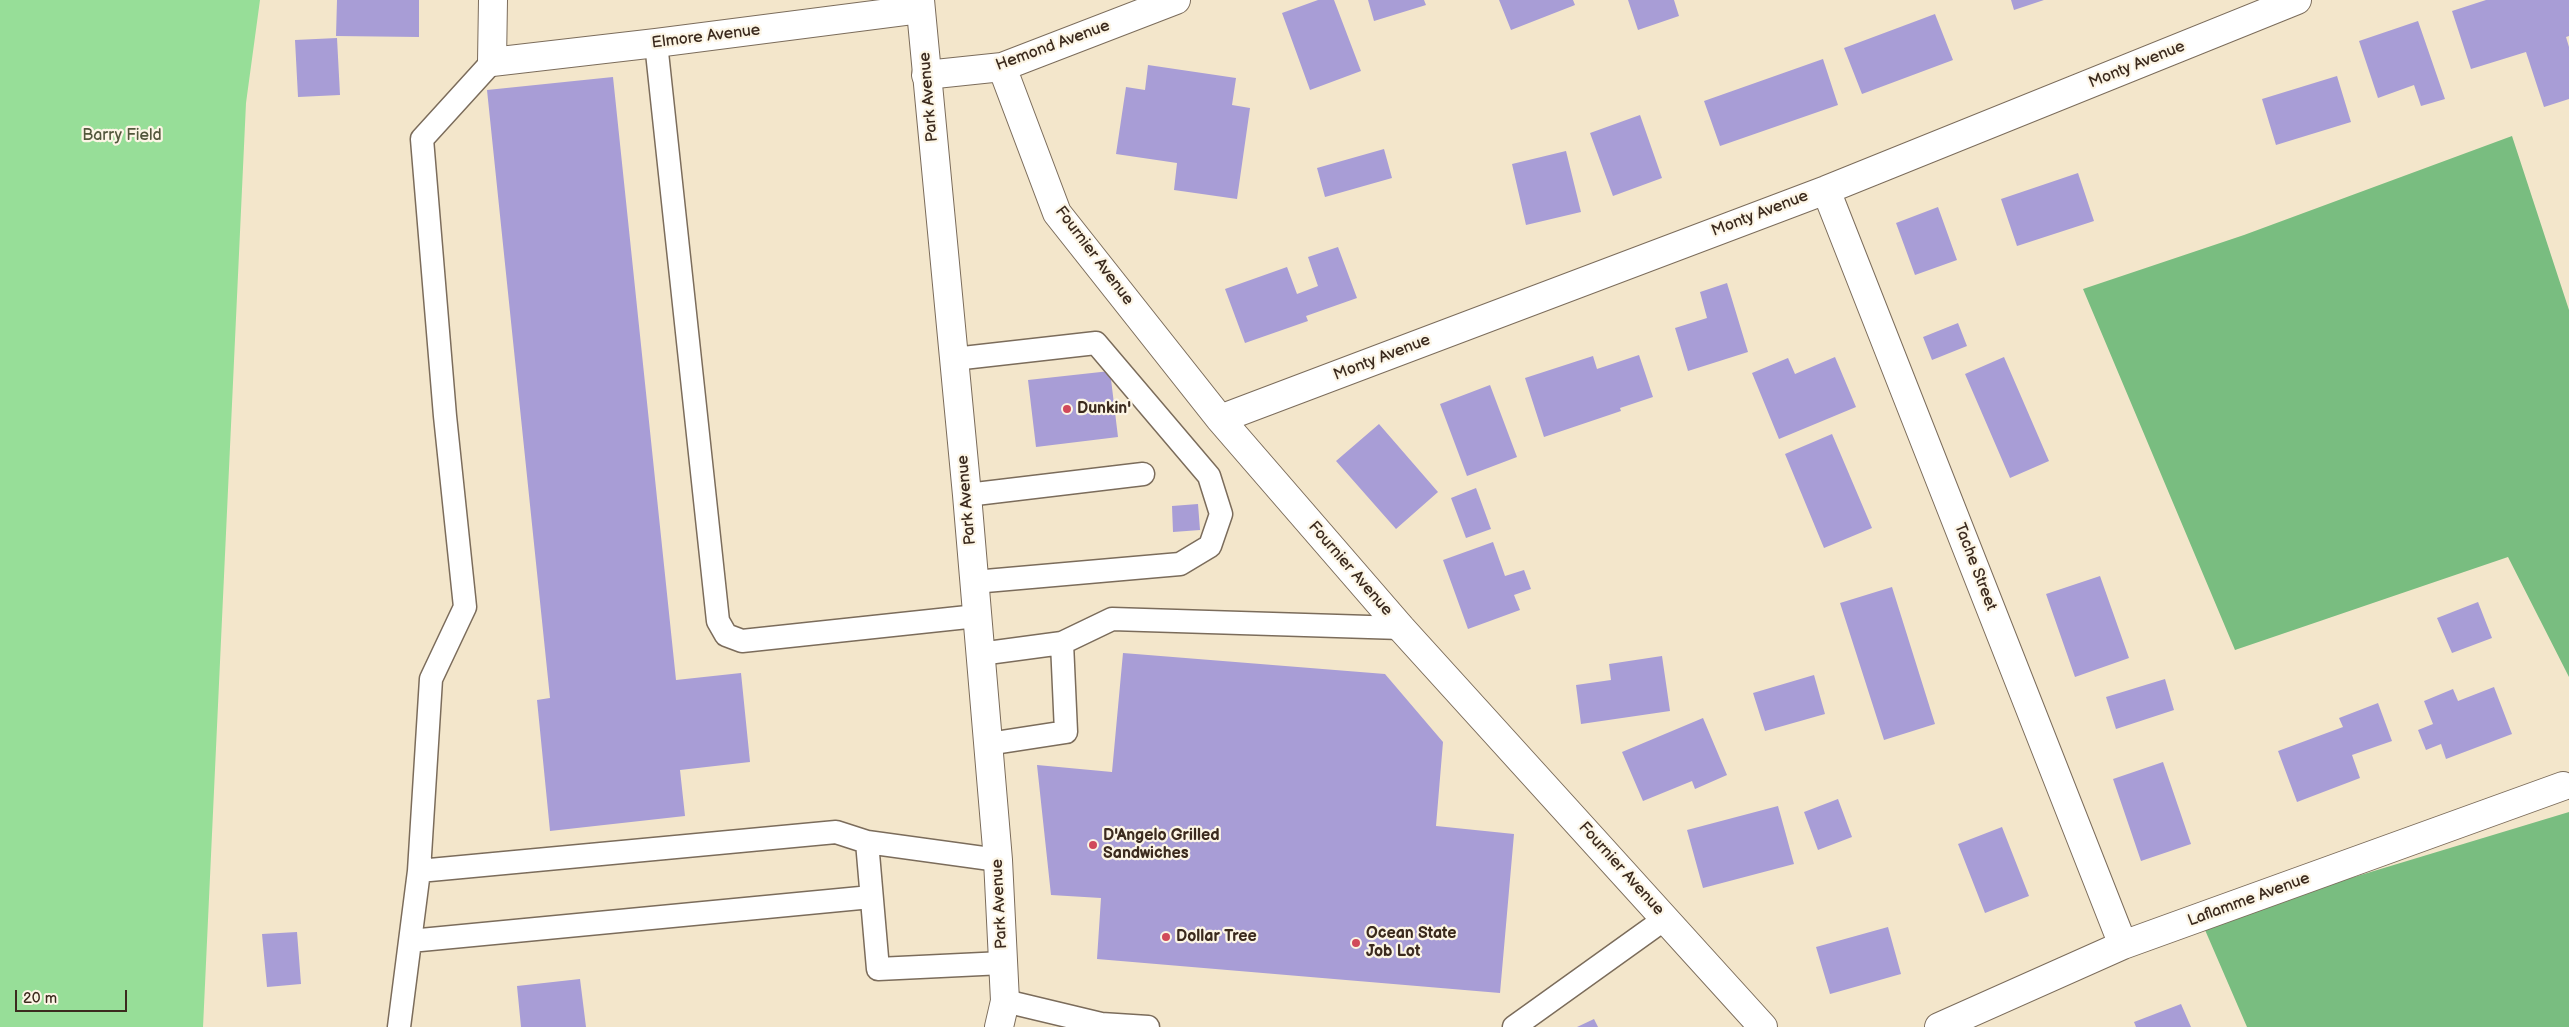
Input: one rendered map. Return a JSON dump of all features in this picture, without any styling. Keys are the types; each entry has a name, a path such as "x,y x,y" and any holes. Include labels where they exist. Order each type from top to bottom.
{"street":[{"path":"492,62 493,0"},
{"name":"Monty Avenue","path":"1220,419 1826,190 2297,0"},
{"name":"Hemond Avenue","path":"926,75 1002,68 1165,2"},
{"name":"Elmore Avenue","path":"492,62 656,43 920,4"},
{"name":"Park Avenue","path":"920,4 967,495 998,860 1005,1001 999,1027"},
{"name":"Fournier Avenue","path":"1002,68 1058,213 1220,419 1401,628 1763,1027"},
{"name":"Tache Street","path":"1826,190 2123,945"},
{"name":"Laflamme Avenue","path":"1939,1027 2123,945 2563,786"},
{"path":"1005,1001 1022,1027"}],"lane":[{"path":"656,43 718,621 726,635 742,641 977,616"},
{"path":"399,1027 420,871 431,678 465,607 445,416 422,139 492,62"},
{"path":"954,359 1096,343 1209,476 1221,514 1210,546 1180,564 974,582"},
{"path":"967,495 1143,474"},
{"path":"980,654 1062,643 1112,619 1401,628"},
{"path":"988,744 1066,732 1062,643"},
{"path":"420,871 836,832 867,842 998,860"},
{"path":"867,842 878,969 1003,963"},
{"path":"410,941 872,896"},
{"path":"1514,1027 1666,918"},
{"path":"1005,1001 1102,1025 1148,1027"}],"green space":[{"name":"Barry Field","path":"0,0 260,0 246,103 203,1027 0,1027"},
{"path":"2512,136 2569,310 2569,677 2508,557 2235,650 2083,289 2244,235"},
{"path":"2569,812 2569,1027 2247,1027 2202,923"}],"building":[{"path":"337,0 419,0 419,37 336,36"},
{"path":"1318,0 1334,0 1361,71 1310,90 1282,13"},
{"path":"1368,0 1424,0 1426,5 1374,21"},
{"path":"1499,0 1573,0 1575,5 1511,30"},
{"path":"1628,0 1674,0 1679,16 1638,30"},
{"path":"2011,0 2044,0 2014,10"},
{"path":"2486,0 2569,0 2569,36 2566,37 2569,47 2569,99 2544,107 2526,52 2471,69 2452,11"},
{"path":"1935,14 1953,60 1862,94 1844,48"},
{"path":"2418,21 2445,99 2421,106 2414,85 2378,98 2359,41"},
{"path":"337,38 340,95 298,97 295,40"},
{"path":"1823,59 1838,105 1720,146 1704,101"},
{"path":"1148,65 1236,78 1232,105 1250,108 1237,199 1174,190 1177,163 1116,154 1126,87 1145,90"},
{"path":"2337,76 2351,122 2276,145 2262,99"},
{"path":"613,77 676,680 741,673 750,762 680,770 685,816 550,831 537,700 550,698 487,90"},
{"path":"1640,115 1662,178 1613,196 1590,133"},
{"path":"1384,149 1392,178 1325,197 1317,168"},
{"path":"1566,151 1581,212 1526,225 1512,164"},
{"path":"2078,173 2094,221 2017,246 2001,199"},
{"path":"1938,207 1957,260 1915,275 1896,223"},
{"path":"1338,247 1357,298 1306,316 1308,321 1245,343 1225,289 1287,267 1297,294 1318,286 1308,257"},
{"path":"1727,283 1748,352 1688,371 1675,328 1707,318 1700,292"},
{"path":"1958,323 1967,346 1932,360 1923,337"},
{"path":"1639,355 1653,397 1620,408 1621,411 1544,437 1525,378 1593,356 1597,369"},
{"path":"1835,357 1856,407 1779,439 1752,373 1788,358 1795,374"},
{"path":"2004,357 2049,461 2010,478 1965,374"},
{"path":"1110,371 1118,437 1036,447 1028,380"},
{"path":"1490,385 1517,457 1467,476 1440,404"},
{"path":"1379,424 1438,492 1396,529 1336,461"},
{"path":"1832,434 1872,528 1824,548 1785,454"},
{"path":"1476,488 1491,529 1466,538 1451,498"},
{"path":"1198,504 1200,530 1173,532 1172,506"},
{"path":"1493,542 1505,576 1524,570 1531,589 1514,595 1520,610 1468,629 1443,560"},
{"path":"2100,576 2129,658 2075,677 2046,594"},
{"path":"1892,587 1935,724 1884,740 1840,603"},
{"path":"2478,602 2492,638 2452,653 2437,618"},
{"path":"1123,653 1385,674 1443,742 1436,826 1514,834 1500,993 1097,959 1101,898 1051,895 1037,765 1112,772"},
{"path":"1662,656 1670,711 1581,724 1576,685 1611,680 1609,664"},
{"path":"1814,675 1825,714 1765,731 1753,693"},
{"path":"2165,679 2174,710 2116,729 2106,697"},
{"path":"2494,687 2512,734 2446,759 2441,744 2426,750 2418,730 2433,724 2424,701 2453,689 2458,701"},
{"path":"2378,703 2392,741 2352,755 2360,778 2297,802 2278,751 2343,727 2339,718"},
{"path":"1703,718 1727,775 1695,789 1692,781 1643,801 1622,752"},
{"path":"2163,762 2191,844 2141,861 2113,779"},
{"path":"1838,799 1852,837 1818,850 1804,812"},
{"path":"1778,806 1794,864 1703,888 1687,830"},
{"path":"2002,827 2029,896 1985,913 1958,844"},
{"path":"1888,927 1901,974 1830,994 1816,947"},
{"path":"297,932 301,984 267,987 262,934"},
{"path":"580,979 586,1027 521,1027 517,986"},
{"path":"2181,1004 2191,1027 2136,1027 2134,1022"},
{"path":"1594,1019 1598,1027 1577,1027"}],"place":[{"name":"Dunkin'","path":"1067,409"},
{"name":"D'Angelo Grilled Sandwiches","path":"1093,845"},
{"name":"Dollar Tree","path":"1166,937"},
{"name":"Ocean State Job Lot","path":"1356,943"}]}
